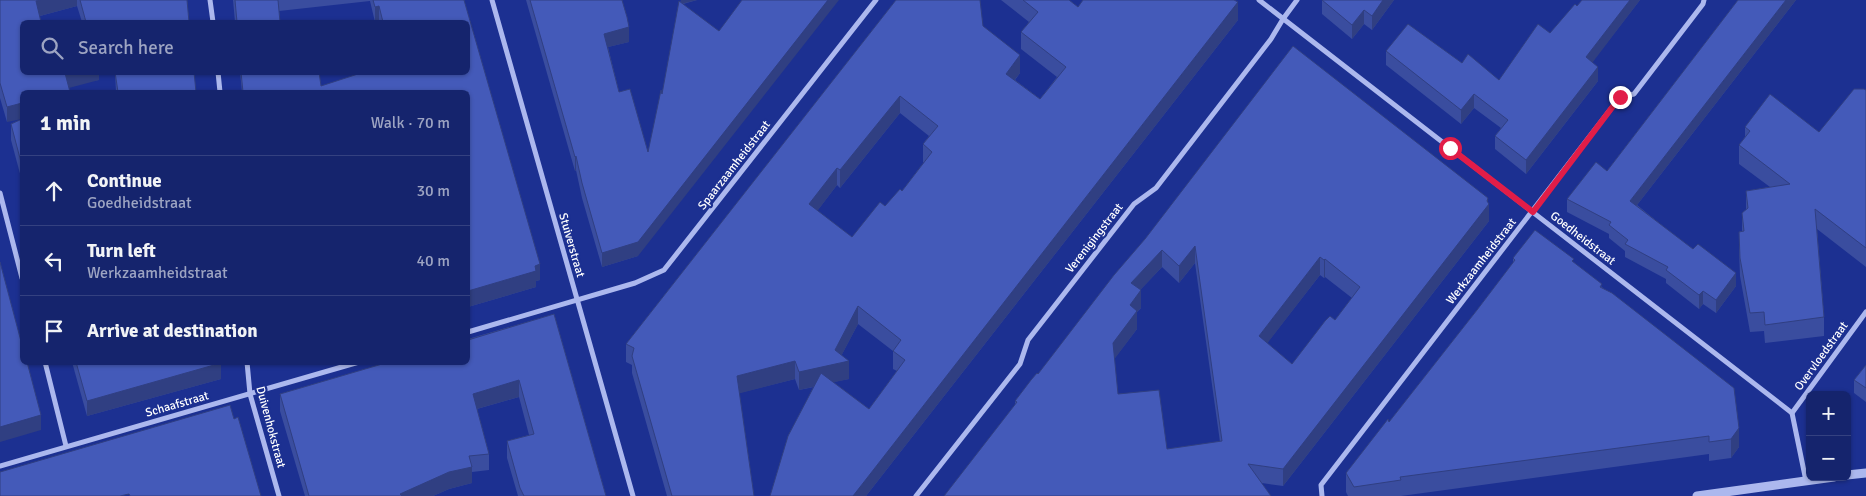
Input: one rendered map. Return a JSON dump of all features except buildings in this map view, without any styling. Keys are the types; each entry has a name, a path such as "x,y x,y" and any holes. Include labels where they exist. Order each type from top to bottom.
{"street":[{"path":"210,0 213,20"},
{"name":"Stuiverstraat","path":"492,0 633,496"},
{"name":"Spaarzaamheidstraat","path":"577,300 635,282 664,270 876,0"},
{"name":"Goedheidstraat","path":"1259,0 1792,412"},
{"name":"Verenigingstraat","path":"916,496 1020,364 1028,340 1134,204 1156,188 1271,39 1283,18 1297,0"},
{"name":"Werkzaamheidstraat","path":"1322,496 1321,485 1620,97 1634,94 1704,0"},
{"path":"218,75 220,90"},
{"path":"0,192 20,270"},
{"path":"470,331 577,300"},
{"name":"Overvloedstraat","path":"1792,412 1866,312"},
{"path":"45,365 66,446"},
{"name":"Duivenhokstraat","path":"247,365 250,394 279,496"},
{"name":"Schaafstraat","path":"0,466 349,365"},
{"path":"1697,496 1806,481 1792,412"},
{"path":"1851,475 1866,473"}],"route":[{"path":"1450,148 1533,212 1620,97"}]}
